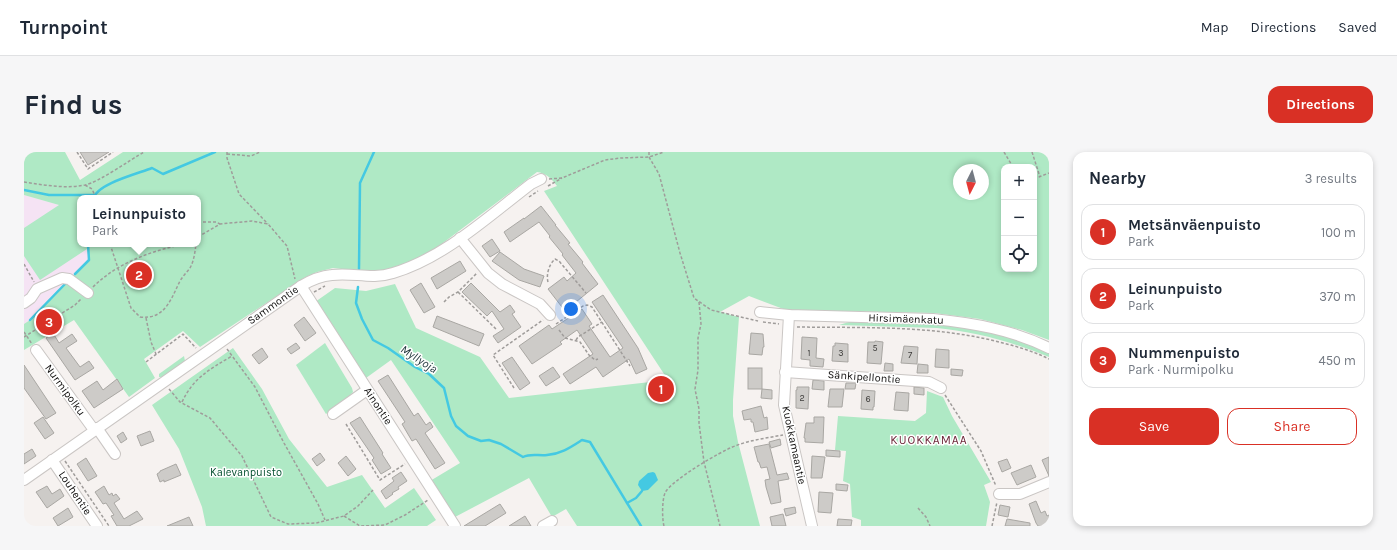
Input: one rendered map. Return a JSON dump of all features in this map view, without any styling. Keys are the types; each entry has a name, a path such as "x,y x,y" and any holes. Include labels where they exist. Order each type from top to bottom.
{"street":[{"name":"Sammontie","path":"24,480 54,464 96,429 298,287 312,279 333,274 367,277 392,274 413,266 460,238 531,184 541,179"},
{"path":"460,238 488,273 502,284 540,304 550,315"},
{"path":"24,303 31,298 37,289 62,278 69,280 88,293"},
{"name":"Ainontie","path":"298,287 455,526"},
{"name":"Hirsimäenkatu","path":"760,312 788,321 933,319 977,324 1019,336 1049,348"},
{"name":"Kuokkamaantie","path":"788,321 784,405 812,526"},
{"name":"Nurmipolku","path":"36,350 115,454"},
{"name":"Sänkipellontie","path":"785,372 929,382 941,388"},
{"path":"333,414 367,390"},
{"name":"Louhentie","path":"54,464 97,526"},
{"path":"999,494 1020,494 1049,482"}],"path":[{"path":"77,152 88,168 113,152"},
{"path":"24,182 51,186 85,185 94,182 144,152"},
{"path":"260,152 251,156 227,153 239,194 287,246 298,287"},
{"path":"649,152 649,157 659,174 692,294 694,298 711,310 755,321 788,321 945,331 970,334 1018,347 1049,359"},
{"path":"541,179 562,178 605,160 649,157 664,152"},
{"path":"1004,152 1011,164"},
{"path":"1032,152 1040,176"},
{"path":"1037,178 1049,173"},
{"path":"85,185 92,189 95,195"},
{"path":"201,235 220,224 252,221 268,224"},
{"path":"201,222 216,222 220,224"},
{"path":"111,247 131,308 140,317 146,318 154,316 164,310 171,301 181,279 193,260 195,247"},
{"path":"24,337 74,305 104,277 118,268 140,257 170,247"},
{"path":"548,282 547,277 552,262 555,259 559,261 586,293"},
{"path":"24,264 37,289"},
{"path":"444,302 458,292 479,271"},
{"path":"458,292 496,329"},
{"path":"699,302 701,324 698,338 698,370 695,389 699,409 699,423 704,462 720,526"},
{"path":"556,324 587,305 592,307 630,366"},
{"path":"514,388 493,355 550,315"},
{"path":"146,318 151,342 156,354"},
{"path":"576,341 578,337 602,322"},
{"path":"559,330 565,338 580,342 589,355 595,360 598,359"},
{"path":"24,332 26,336"},
{"path":"146,362 183,334 202,354"},
{"path":"224,346 255,388 318,504 325,521"},
{"path":"182,403 188,390 196,381 232,356"},
{"path":"162,382 182,403 210,418 242,456 271,517 288,524 316,523 344,516 358,506 373,490"},
{"path":"941,388 981,451 999,494 992,526"},
{"path":"346,424 380,480 405,464"},
{"path":"664,526 662,520 664,495 666,491 704,462 736,445 791,433"},
{"path":"54,464 66,461 109,526"},
{"path":"344,516 360,526 385,525 405,515 428,500"},
{"path":"918,508 926,517 930,526"}],"shaded area":[{"path":"24,195 59,205 77,238 77,247 85,247 88,249 89,260 30,320 24,324"}],"green space":[{"path":"24,152 65,152 80,180 123,152 1049,152 1049,340 1022,330 980,319 934,313 786,310 749,296 720,312 739,317 733,416 738,442 760,526 577,526 566,509 552,517 529,478 455,517 430,481 460,463 391,360 366,378 315,302 335,288 366,291 395,284 416,328 480,357 509,398 668,380 544,191 557,186 548,177 537,172 435,249 411,262 385,270 350,270 333,268 317,272 304,278 200,347 183,331 144,359 155,378 129,397 74,320 24,350 24,324 30,320 89,260 87,249 40,280 24,256 24,228 59,205 24,195"},
{"path":"849,322 942,323 972,328 1019,340 1049,353 1049,357 994,338 966,332 937,328 839,325"},
{"path":"325,343 353,392 348,398 326,414 296,365"},
{"name":"Kalevanpuisto","path":"233,348 262,389 289,439 327,487 362,475 385,508 414,488 436,520 427,526 206,526 202,507 179,449 152,405"},
{"path":"184,356 185,361 162,377 159,377 159,374"},
{"path":"927,391 943,397 952,416 991,482 984,485 990,502 986,526 861,526 861,520 852,517 850,484 843,481 846,451 835,450 838,416 915,421 926,413"}],"water":[{"path":"653,472 658,480 648,490 642,491 638,485 639,481 648,473"}],"building":[{"path":"80,152 109,152 88,165"},
{"path":"541,206 570,243 568,244 598,284 565,311 548,289 564,277 567,281 576,273 549,237 550,236 539,222 510,242 504,232"},
{"path":"492,239 500,251 490,257 482,246"},
{"path":"500,252 524,269 544,276 540,287 519,280 492,261"},
{"path":"460,261 466,271 437,289 431,278"},
{"path":"421,283 435,307 424,313 410,290"},
{"path":"471,283 500,312 510,305 515,312 512,314 521,327 498,343 493,336 504,329 492,311 487,316 462,292"},
{"path":"603,295 638,348 647,369 636,374 629,359 603,377 596,367 570,384 563,374 593,354 577,330 560,342 562,344 532,364 519,346 549,325 552,329 582,309 592,324 589,326 610,357 623,348 592,302"},
{"path":"437,316 484,334 479,346 433,327"},
{"path":"304,317 316,333 305,341 294,325"},
{"path":"53,333 59,343 72,334 77,341 66,348 80,367 89,361 94,368 75,380 46,338"},
{"path":"751,333 763,334 764,347 762,355 749,354"},
{"path":"802,337 817,338 816,358 824,359 823,367 810,366 810,360 801,359"},
{"path":"868,342 883,342 881,364 867,363"},
{"path":"296,343 300,348 291,354 287,349"},
{"path":"835,343 848,344 848,362 832,361 833,346 835,346"},
{"path":"904,346 918,347 917,364 901,363"},
{"path":"262,348 268,357 259,364 252,355"},
{"path":"936,349 949,350 949,368 935,367"},
{"path":"512,357 530,383 520,390 502,363"},
{"path":"885,363 893,364 893,371 884,371"},
{"path":"918,364 928,365 928,373 917,373"},
{"path":"24,365 56,413 46,419 24,388"},
{"path":"553,367 560,377 546,386 539,376"},
{"path":"748,368 762,368 762,389 748,389"},
{"path":"951,369 963,370 962,376 951,375"},
{"path":"388,375 414,416 418,413 426,425 430,422 433,427 425,433 445,463 435,469 416,439 412,441 402,424 405,422 378,381"},
{"path":"117,379 123,389 94,408 82,391 97,381 103,390"},
{"path":"813,380 824,381 824,390 812,389"},
{"path":"846,383 856,383 855,389 845,389"},
{"path":"797,387 809,387 808,409 796,408"},
{"path":"914,387 924,388 924,395 914,394"},
{"path":"762,389 772,390 772,399 761,398"},
{"path":"830,389 844,389 842,407 828,407"},
{"path":"862,390 875,391 873,410 861,409"},
{"path":"896,392 909,393 908,411 894,410"},
{"path":"761,406 764,418 767,417 768,429 755,432 753,422 751,422 751,419 744,420 742,411"},
{"path":"43,417 54,433 45,439 34,423"},
{"path":"360,417 391,468 381,474 372,460 374,458 350,423"},
{"path":"814,417 824,417 823,443 805,442 804,438 806,423 814,423"},
{"path":"150,431 154,441 141,446 137,436"},
{"path":"123,432 127,439 121,443 117,436"},
{"path":"780,439 781,445 771,448 769,442"},
{"path":"769,444 777,475 787,473 789,479 778,481 781,502 771,504 765,480 770,479 767,467 761,468 754,447"},
{"path":"32,449 36,456 24,464 24,454"},
{"path":"826,450 840,451 840,457 826,456"},
{"path":"320,453 325,460 317,466 312,459"},
{"path":"346,456 356,469 348,476 338,463"},
{"path":"812,456 825,457 822,478 811,478"},
{"path":"1049,457 1049,476 1042,460"},
{"path":"86,458 97,476 88,481 77,464"},
{"path":"1007,459 1011,468 1002,472 998,462"},
{"path":"176,464 181,475 164,482 164,480 160,482 157,474 160,471"},
{"path":"1031,465 1036,477 1017,485 1011,473"},
{"path":"401,472 407,481 398,487 399,489 386,499 381,491 394,481 392,478"},
{"path":"836,484 848,485 847,491 836,490"},
{"path":"47,486 52,494 60,489 64,496 47,508 36,492"},
{"path":"104,486 109,495 112,493 113,496 116,494 120,499 114,503 124,519 137,511 143,519 129,526 117,526 111,516 114,515 106,503 103,504 95,492"},
{"path":"819,492 833,493 831,513 818,512"},
{"path":"1036,501 1041,513 1045,511 1047,516 1049,515 1049,526 1038,526 1036,523 1029,504"},
{"path":"500,504 506,513 485,526 464,526"},
{"path":"1000,505 1010,507 1008,517 998,515"},
{"path":"795,507 796,513 786,516 784,509"},
{"path":"68,508 73,517 58,526 53,518"},
{"path":"783,514 786,526 772,526 770,517"},
{"path":"525,516 531,526 509,526"},
{"path":"189,517 193,526 167,526"},
{"path":"838,519 852,520 851,526 837,526"},
{"path":"1007,519 1030,523 1030,526 1005,526"}],"waterway":[{"path":"96,195 102,188 110,184 152,168 163,174 215,152"},
{"name":"Myllyoja","path":"359,269 360,183 374,152"},
{"path":"24,190 49,195 95,195"},
{"path":"75,274 89,260 88,247"},
{"path":"30,320 66,283"},
{"name":"Myllyoja","path":"358,287 356,303 362,319 373,340 388,348 415,367 429,374 444,388 451,416 456,426 468,436 481,441 489,440 501,444 523,457 557,453 566,450 582,440 590,442 641,526"},
{"path":"627,503 636,498 642,491"}],"place":[{"name":"Leinunpuisto","path":"139,275"},
{"name":"Nummenpuisto","path":"49,322"},
{"name":"Metsänväenpuisto","path":"661,389"}],"district":[{"name":"KUOKKAMAA","path":"929,440"}]}
